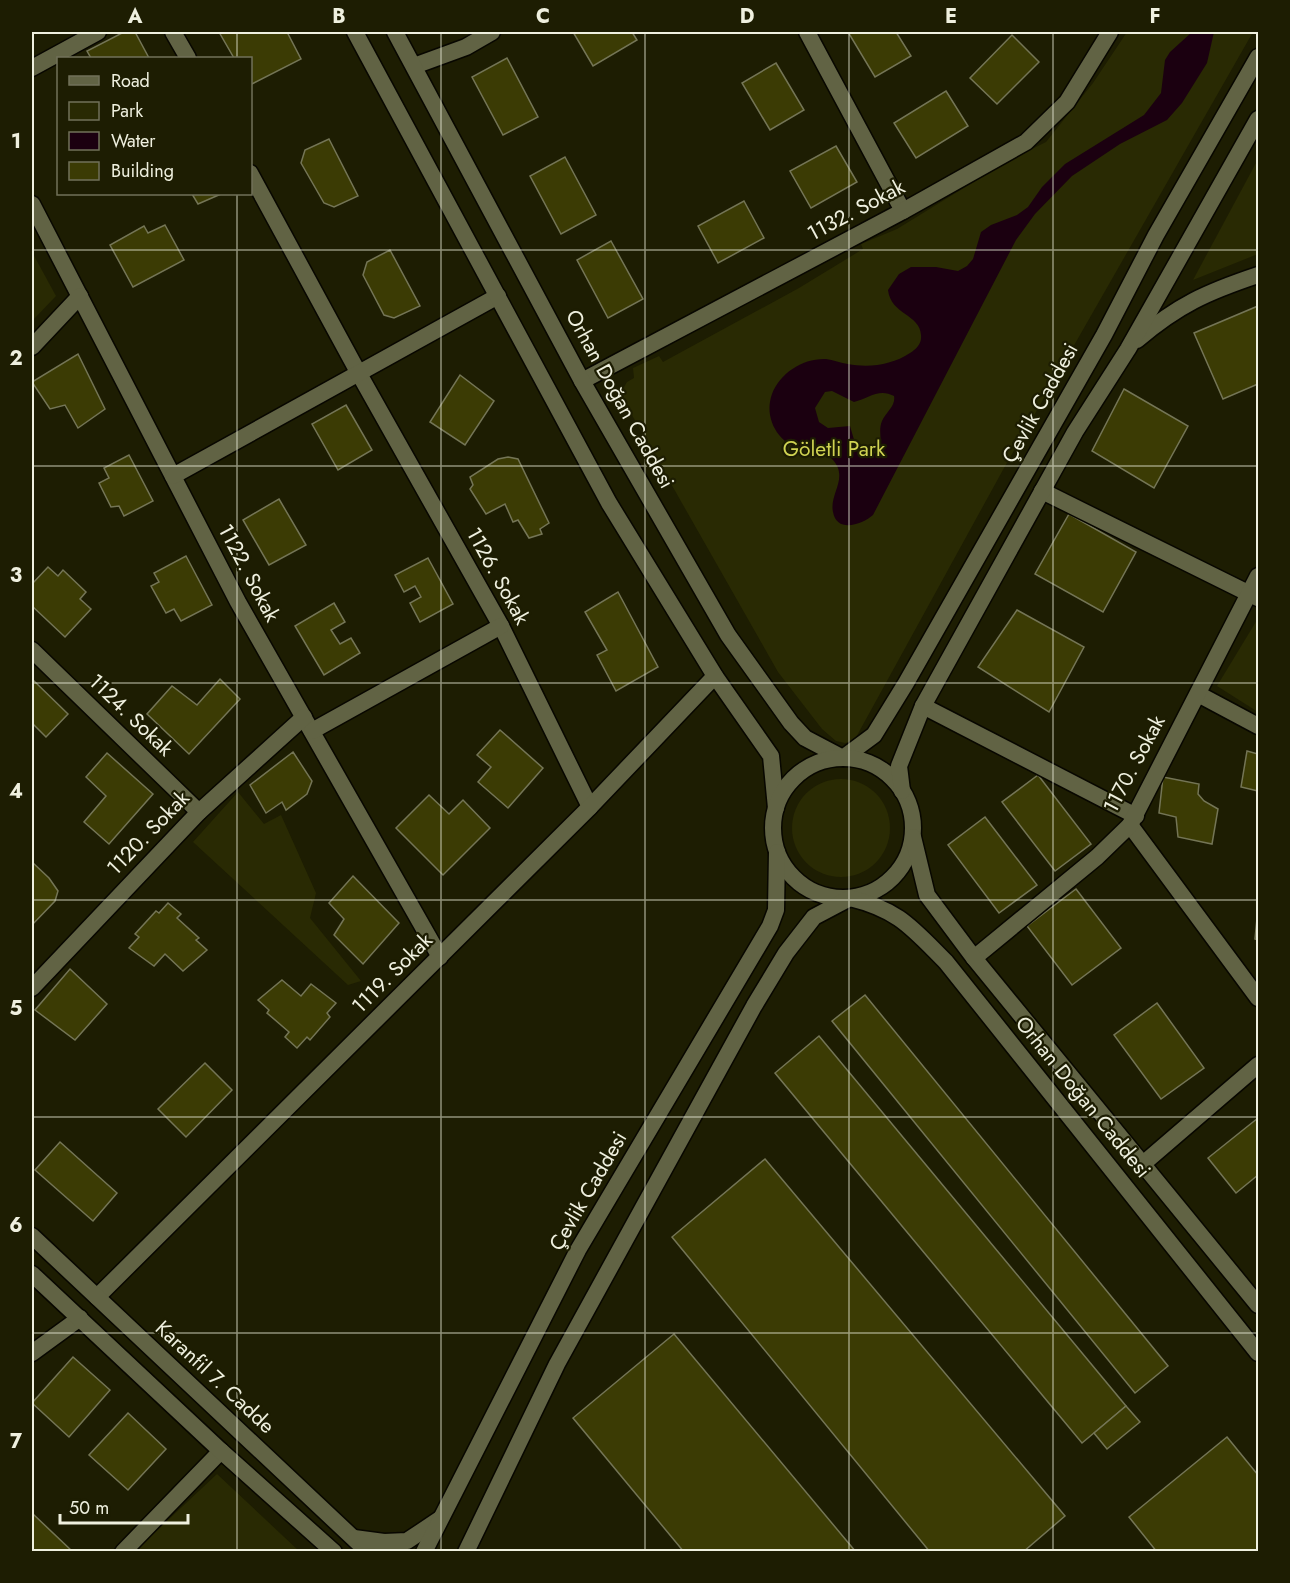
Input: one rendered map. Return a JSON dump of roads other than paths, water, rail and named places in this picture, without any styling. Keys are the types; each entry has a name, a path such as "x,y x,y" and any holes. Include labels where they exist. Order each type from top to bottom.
{"street":[{"path":"32,68 98,32"},
{"path":"173,32 187,57"},
{"path":"355,32 609,503 715,676 771,756 776,808 773,830 777,852 788,872 805,887 826,896 850,898"},
{"name":"Orhan Doğan Caddesi","path":"395,32 582,381 728,635 798,731 806,738 843,758"},
{"path":"414,66 466,47 492,32"},
{"path":"807,32 903,211"},
{"name":"1132. Sokak","path":"582,381 903,211 1026,141 1067,102 1110,32"},
{"name":"Çevlik Caddesi","path":"843,758 874,735 906,683 1104,335 1156,235 1258,57"},
{"path":"471,1547 557,1365 754,1006 786,953 814,917 850,898 873,892 892,878 906,859 913,837 911,813 902,791 899,766 923,706 1042,491 1128,349 1258,122"},
{"name":"1126. Sokak","path":"252,177 358,372 501,626 590,807"},
{"name":"1122. Sokak","path":"32,204 238,602 440,957"},
{"path":"1128,349 1167,315 1183,305 1208,291 1258,275"},
{"path":"32,347 80,296"},
{"path":"173,476 498,296"},
{"path":"1042,491 1254,596"},
{"name":"1170. Sokak","path":"974,958 1097,857 1133,820 1148,785 1254,596 1258,576"},
{"name":"1120. Sokak","path":"32,988 199,812 308,724 501,626"},
{"name":"1124. Sokak","path":"32,650 199,812"},
{"name":"1119. Sokak","path":"97,1298 590,807 715,676"},
{"path":"1198,694 1258,726"},
{"path":"923,706 1133,820 1258,998"},
{"path":"776,808 786,788 801,772 821,762 843,758 866,762 886,773 902,791"},
{"name":"Orhan Doğan Caddesi","path":"913,837 927,895 974,958 1258,1305"},
{"name":"Çevlik Caddesi","path":"424,1551 444,1517 578,1250 770,926 776,910 777,852"},
{"name":"Orhan Doğan Caddesi","path":"850,898 880,905 903,920 946,962 1258,1353"},
{"path":"1144,1163 1258,1065"},
{"name":"Karanfil 7. Cadde","path":"32,1236 369,1551"},
{"path":"32,1274 221,1451 334,1551"},
{"path":"32,1353 80,1318"},
{"path":"123,1551 221,1451"},
{"path":"354,1538 384,1542 407,1541 444,1517"}],"water":[{"path":"1192,32 1214,32 1207,63 1182,103 1167,120 1120,144 1072,176 1035,214 1016,240 873,515 857,524 840,523 835,519 833,512 839,480 837,467 827,455 795,447 787,443 775,430 770,413 770,403 776,386 793,368 809,361 826,359 845,364 872,365 888,363 914,350 921,341 919,328 911,318 894,305 888,290 899,274 911,267 936,267 958,271 967,266 973,259 981,232 991,225 1017,215 1028,207 1042,187 1065,164 1144,115 1161,93 1165,60 1170,52","holes":["832,391 854,402 879,393 894,396 892,406 882,421 881,441 876,453 870,455 857,450 850,426 828,428 819,422 815,408 825,392"]}],"park label":[{"name":"Göletli Park","path":"834,449"}]}
